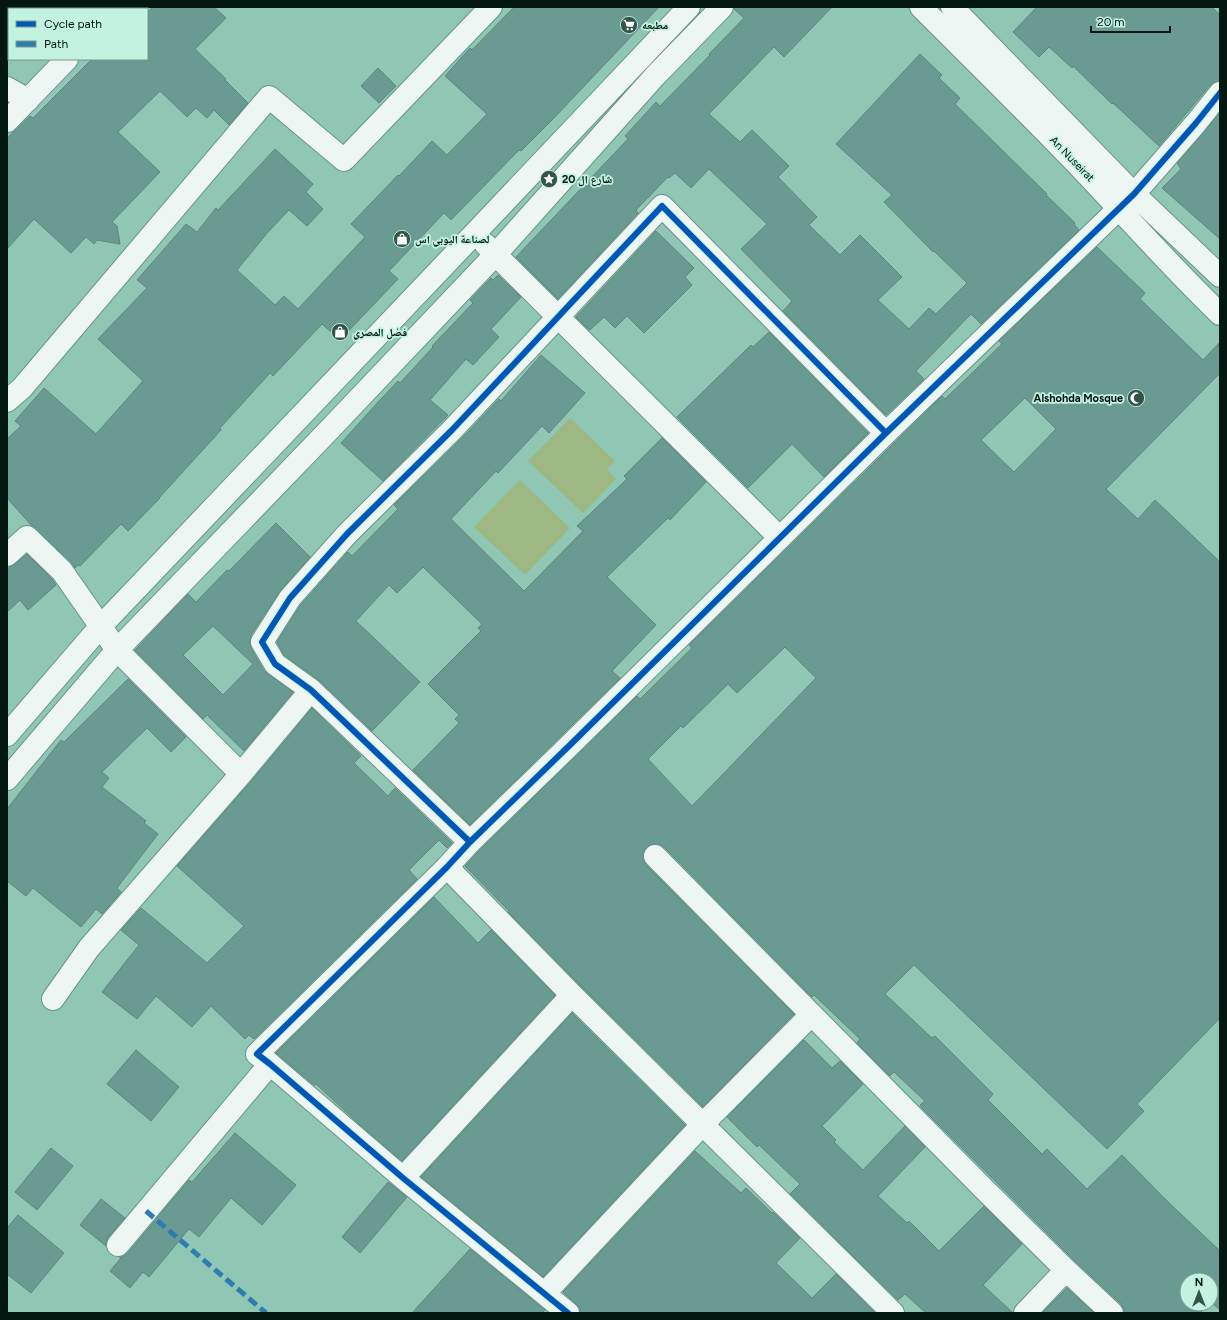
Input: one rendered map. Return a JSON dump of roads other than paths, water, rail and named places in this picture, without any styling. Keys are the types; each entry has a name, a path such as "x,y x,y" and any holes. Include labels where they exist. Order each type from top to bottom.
{"street":[{"path":"7,401 22,388 269,98 344,160 492,7"},
{"path":"7,735 100,627 689,7"},
{"path":"7,779 117,650 336,423 496,254 655,76 722,7"},
{"name":"An Nuseirat","path":"921,7 1047,133 1127,201 1220,276"},
{"name":"An Nuseirat","path":"952,7 1127,201 1187,282 1220,314"},
{"path":"7,121 66,60"},
{"path":"7,88 28,100"},
{"path":"568,1313 403,1178 270,1064 256,1054 886,434 1127,201 1196,123 1220,93"},
{"path":"470,842 311,690 275,664 262,642 290,598 347,534 452,430 662,206 886,434"},
{"path":"474,234 496,254 780,538"},
{"path":"7,555 27,537 62,571 117,650 241,774"},
{"path":"53,999 89,948 241,774 311,690"},
{"path":"655,856 811,1015 1066,1270 1112,1313"},
{"path":"447,866 572,995 893,1313"},
{"path":"403,1178 572,995"},
{"path":"545,1293 702,1125 811,1015"},
{"path":"118,1245 270,1064"},
{"path":"1025,1313 1066,1270"}],"place":[{"name":"مطبعه","path":"629,25"},
{"name":"شارع ال 20","path":"549,179"},
{"name":"لصناعة اليوبي اس","path":"402,239"},
{"name":"فضل المصري","path":"340,332"},
{"name":"Alshohda Mosque","path":"1136,398"}]}
